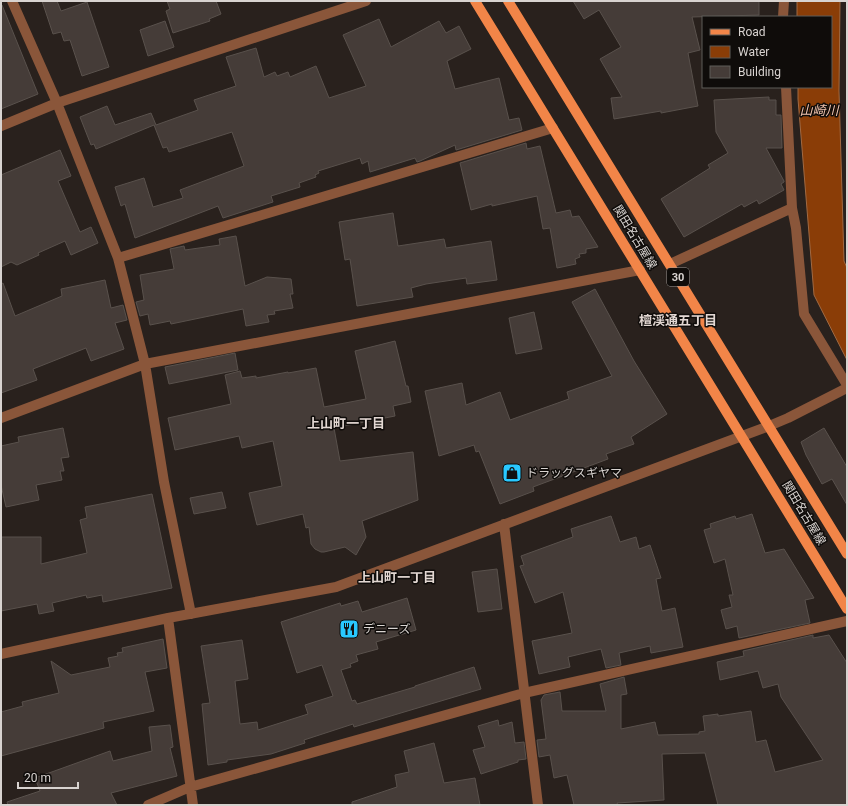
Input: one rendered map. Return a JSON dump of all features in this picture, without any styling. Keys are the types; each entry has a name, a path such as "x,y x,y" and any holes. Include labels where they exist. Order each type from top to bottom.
{"main road":[{"name":"関田名古屋線","path":"476,1 847,609"},
{"name":"関田名古屋線","path":"508,1 847,554"}],"street":[{"path":"12,1 57,103 118,258 145,364 164,482 190,614"},
{"path":"1,126 57,103 366,1"},
{"path":"784,1 784,16"},
{"path":"1,654 168,618 336,587 769,426 788,418 847,386 804,314 796,228 792,208 786,88"},
{"path":"118,258 553,128"},
{"path":"670,264 792,208"},
{"path":"1,418 145,364 640,270"},
{"path":"504,524 538,805"},
{"path":"168,618 190,787 194,805"},
{"path":"148,805 190,787 524,693 847,621"}],"water":[{"name":"山崎川","path":"797,1 840,1 839,91 844,261 847,268 847,360 814,295 798,99 798,88 832,88 832,16 797,16"}],"building":[{"path":"42,1 57,1 61,11 87,2 109,67 82,76 70,40 64,41 61,32 53,34"},
{"path":"167,1 216,1 221,14 209,19 210,21 173,33 166,11 170,9"},
{"path":"573,1 759,1 759,15 692,17 700,50 688,53 698,106 661,113 661,111 614,119 611,98 622,97 600,59 621,47 599,10 584,19"},
{"path":"2,5 38,94 1,109 1,6"},
{"path":"379,19 391,47 439,21 446,33 459,26 471,49 447,61 455,89 499,78 509,120 519,118 522,130 456,150 455,145 417,162 415,158 370,172 368,161 362,164 360,158 318,171 319,173 315,175 316,177 299,183 300,187 271,196 273,202 223,218 218,206 135,238 125,204 121,206 115,187 144,178 153,207 183,198 180,190 244,166 232,132 169,152 167,147 163,148 154,125 96,149 94,144 91,145 80,117 107,106 115,125 151,113 156,125 198,110 194,100 236,86 226,57 256,48 264,77 275,72 277,76 288,72 290,77 316,66 329,98 366,86 343,35"},
{"path":"165,21 174,47 148,56 140,30"},
{"path":"769,97 769,100 776,100 776,115 781,115 782,148 766,148 784,181 781,184 784,190 759,204 757,200 744,207 742,204 684,237 661,199 710,168 708,165 728,153 716,132 714,100"},
{"path":"526,143 527,149 540,146 556,213 570,210 572,217 579,216 598,247 586,249 586,253 579,254 580,257 575,259 576,264 557,268 550,228 543,229 537,196 492,206 492,204 471,210 460,163"},
{"path":"60,150 71,176 58,181 80,232 91,227 98,243 71,255 65,241 38,253 39,255 17,265 11,262 1,267 1,175"},
{"path":"393,213 398,246 444,239 446,248 491,241 497,280 467,284 466,278 426,284 411,288 413,297 357,306 350,259 345,260 339,222"},
{"path":"236,236 245,286 267,277 291,279 293,294 290,294 293,308 274,311 275,314 267,315 269,322 246,326 243,309 171,324 170,321 150,325 148,314 140,316 136,302 144,300 140,275 174,269 170,249 184,246 185,250 220,245 219,239"},
{"path":"105,280 111,308 123,305 127,320 115,323 124,349 91,361 86,348 33,369 37,380 1,393 1,284 3,283 15,316 62,296 61,289"},
{"path":"595,289 634,361 667,414 631,437 634,444 606,454 608,459 533,487 534,491 500,504 479,451 476,452 474,445 439,456 425,391 462,383 466,405 500,392 510,420 569,399 567,392 612,376 572,302"},
{"path":"534,312 542,349 516,354 509,318"},
{"path":"395,341 411,402 393,406 395,416 334,428 340,461 413,452 418,500 362,521 366,537 356,555 345,547 324,552 315,549 311,544 309,527 306,528 303,514 257,525 249,493 282,486 273,441 242,448 239,436 175,450 168,418 231,404 225,375 240,371 242,378 256,376 256,378 316,368 324,407 366,399 355,351"},
{"path":"235,353 238,370 169,384 165,367"},
{"path":"63,428 69,457 61,458 64,471 60,471 62,480 36,485 39,500 6,507 1,485 1,446 19,442 18,437"},
{"path":"824,428 847,467 847,505 832,479 822,484 806,455 801,442"},
{"path":"222,492 226,508 194,514 190,498"},
{"path":"152,494 172,588 103,602 102,595 87,598 86,595 52,603 54,611 39,614 37,604 1,611 1,537 41,537 41,564 87,553 80,520 87,518 85,507"},
{"path":"752,514 765,553 784,549 814,598 805,600 810,623 739,638 737,626 726,629 721,610 732,607 729,595 733,595 725,559 714,563 704,530 711,528 710,524 735,516 736,519"},
{"path":"611,516 620,542 636,537 639,549 650,545 661,578 656,579 662,611 675,608 683,647 651,653 650,646 619,653 621,665 606,668 601,649 568,657 570,667 539,674 532,641 572,633 563,592 535,603 520,566 524,565 521,556 573,537 571,529"},
{"path":"497,569 502,609 478,612 472,572"},
{"path":"407,598 416,630 376,642 378,649 356,655 358,661 350,664 351,667 341,670 352,701 355,700 357,704 415,687 474,667 481,689 354,727 353,724 304,740 305,743 271,754 227,760 227,762 208,765 202,704 210,703 201,646 242,640 248,679 235,681 240,724 257,722 258,730 308,714 305,705 333,696 322,665 297,673 281,622 340,603 341,606 358,601 362,612"},
{"path":"813,635 813,638 829,635 847,663 847,805 718,805 705,753 662,754 664,800 617,803 618,805 574,805 567,775 554,778 550,755 539,757 537,740 546,739 541,700 544,695 560,692 562,711 606,711 600,684 624,677 627,694 621,695 621,729 655,722 658,735 699,734 699,732 705,731 703,716 718,714 718,716 751,711 756,742 766,740 775,772 823,760 781,697 778,684 763,688 758,671 720,680 717,662 744,656 743,651"},
{"path":"163,639 167,668 145,672 154,711 103,722 104,728 1,756 1,712 23,706 22,702 59,693 51,661 71,675 110,667 108,658 118,656 117,653 123,652 122,648"},
{"path":"498,720 499,726 512,722 515,743 524,742 526,759 518,760 518,762 481,774 473,750 485,747 478,726"},
{"path":"170,725 173,747 170,748 177,776 111,793 117,805 8,805 7,802 40,791 35,778 110,751 113,761 152,751 149,727"},
{"path":"434,743 444,783 475,778 480,805 352,805 352,802 397,787 395,775 409,772 404,751"}],"place":[{"name":"ドラッグスギヤマ","path":"512,473"},
{"name":"デニーズ","path":"349,629"}],"district":[{"name":"檀渓通五丁目","path":"678,320"},
{"name":"上山町一丁目","path":"346,423"},
{"name":"上山町一丁目","path":"397,577"}]}
